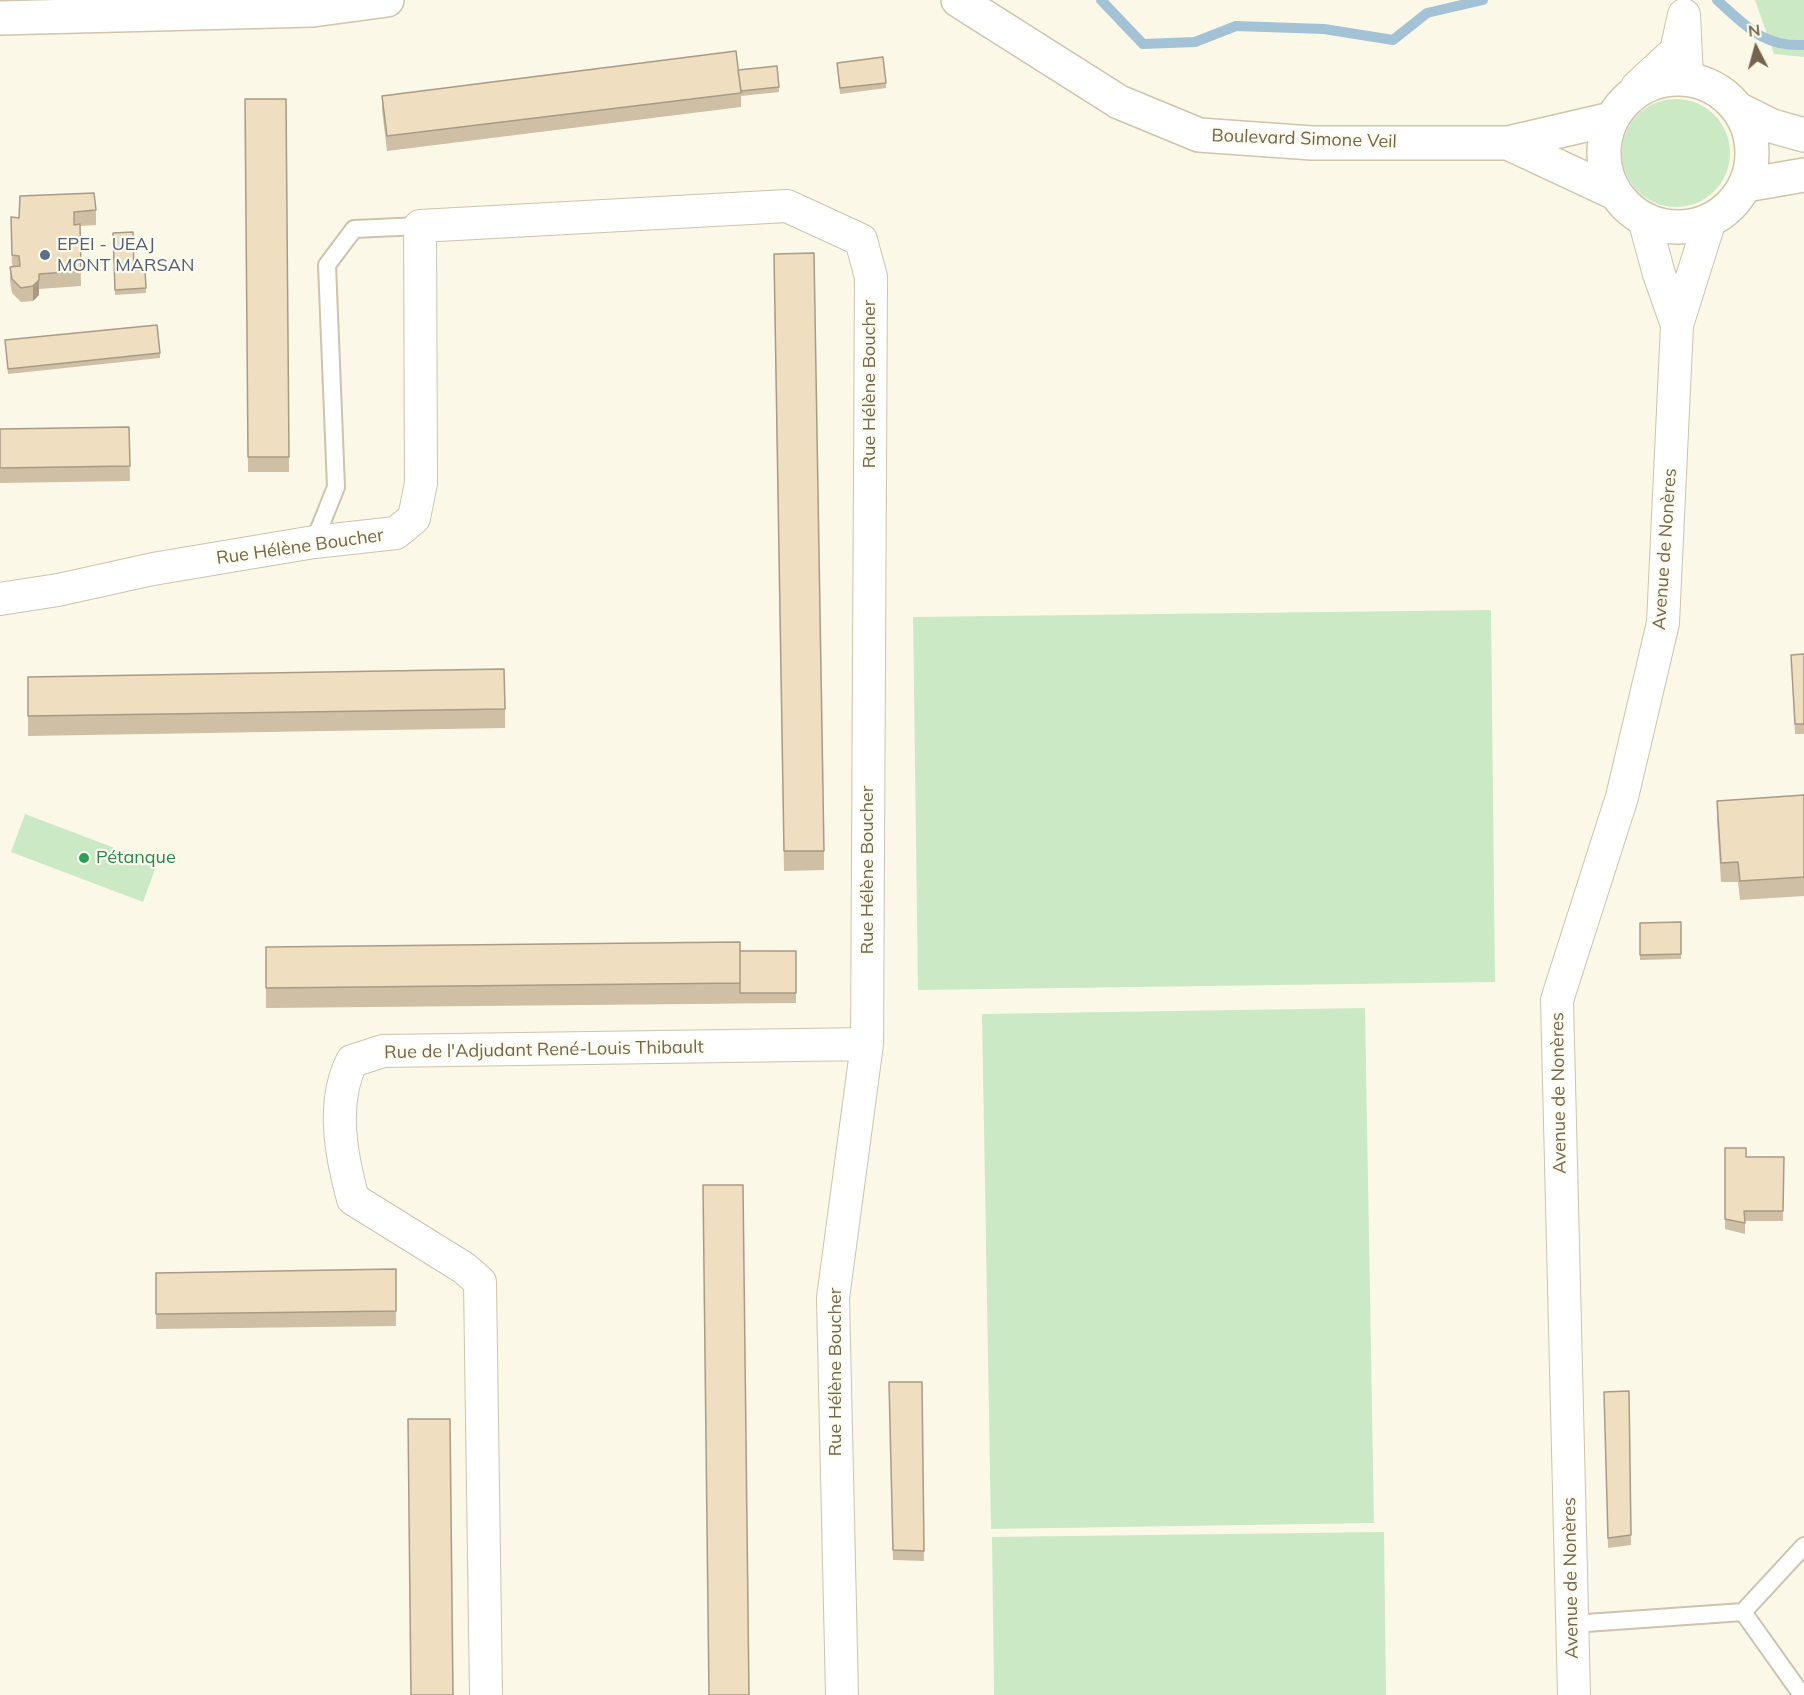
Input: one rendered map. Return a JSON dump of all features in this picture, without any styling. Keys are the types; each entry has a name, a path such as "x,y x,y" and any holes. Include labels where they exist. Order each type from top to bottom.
{"main road":[{"name":"Boulevard Simone Veil","path":"958,0 1119,102 1200,135 1312,143 1508,143 1611,119"},
{"path":"0,18 314,10 363,2"},
{"path":"1687,78 1727,95 1740,110 1749,127 1753,147 1752,167 1746,185 1735,202 1710,220 1682,227 1662,226 1644,219 1628,208 1615,193 1606,175 1603,156 1605,137 1611,119 1637,87 1687,78"},
{"path":"1740,110 1772,126 1804,135"},
{"name":"Boulevard Simone Veil","path":"1508,143 1615,193"},
{"path":"1746,185 1804,175"}],"street":[{"path":"1685,8 1687,78"},
{"path":"1637,87 1676,51 1685,8"},
{"name":"Rue Hélène Boucher","path":"0,599 58,590 153,569 314,542 396,533 414,518 421,483 420,226 787,206 861,240 871,277 867,1044 833,1298 842,1695"},
{"name":"Avenue de Nonères","path":"1644,219 1659,274 1677,325"},
{"name":"Avenue de Nonères","path":"1574,1695 1557,1000 1622,797 1663,623 1677,325 1710,220"},
{"name":"Rue de l'Adjudant René-Louis Thibault","path":"486,1695 480,1282 464,1268 353,1199 341,1155 342,1081 352,1061 383,1051 867,1044"}],"lane":[{"path":"314,542 336,487 327,265 354,229 420,226"},
{"path":"1572,1624 1743,1612 1804,1546"},
{"path":"1743,1612 1802,1695"}],"green space":[{"path":"1755,0 1804,0 1804,57 1774,54"},
{"path":"1676,99 1697,103 1714,115 1726,132 1730,153 1726,174 1714,191 1697,203 1676,207 1655,203 1638,191 1626,174 1622,153 1626,132 1638,115 1655,103"},
{"path":"1491,610 1495,982 918,990 913,617"},
{"name":"Pétanque","path":"25,814 157,864 143,902 11,852"},
{"path":"1365,1008 1374,1523 991,1529 982,1014"},
{"path":"1384,1532 1386,1695 994,1695 992,1537"}],"building":[{"path":"736,51 741,93 387,136 382,96"},
{"path":"883,57 886,83 840,88 837,63"},
{"path":"777,66 779,87 741,91 738,70"},
{"path":"245,99 286,99 289,457 248,457"},
{"path":"94,193 96,210 74,212 74,225 80,224 81,271 39,274 39,280 33,286 21,288 12,279 10,267 20,266 19,256 12,255 11,217 19,218 20,196"},
{"path":"133,232 134,270 145,270 146,288 115,290 113,233"},
{"path":"814,253 824,851 784,851 774,254"},
{"path":"157,325 160,353 8,369 5,340"},
{"path":"129,427 130,466 0,468 0,429"},
{"path":"1804,654 1804,724 1795,724 1791,655"},
{"path":"504,669 505,709 28,716 28,677"},
{"path":"1804,795 1804,877 1740,881 1738,862 1721,863 1717,801"},
{"path":"1681,922 1681,954 1640,955 1640,923"},
{"path":"740,942 740,983 266,988 266,947"},
{"path":"740,951 796,951 796,993 740,993"},
{"path":"1725,1148 1746,1148 1746,1157 1784,1157 1783,1211 1744,1211 1745,1223 1725,1219"},
{"path":"703,1185 743,1185 749,1695 709,1695"},
{"path":"396,1269 396,1311 156,1314 156,1273"},
{"path":"889,1382 922,1382 924,1551 893,1550"},
{"path":"1629,1391 1631,1535 1608,1538 1604,1392"},
{"path":"408,1419 450,1419 453,1695 411,1695"}],"waterway":[{"path":"1101,0 1143,44 1195,42 1236,26 1324,29 1393,40 1427,13 1483,0"},
{"path":"1717,0 1756,33 1777,42 1804,45"}],"place":[{"name":"EPEI - UEAJ MONT MARSAN","path":"45,255"},
{"name":"Pétanque","path":"84,858"}]}
